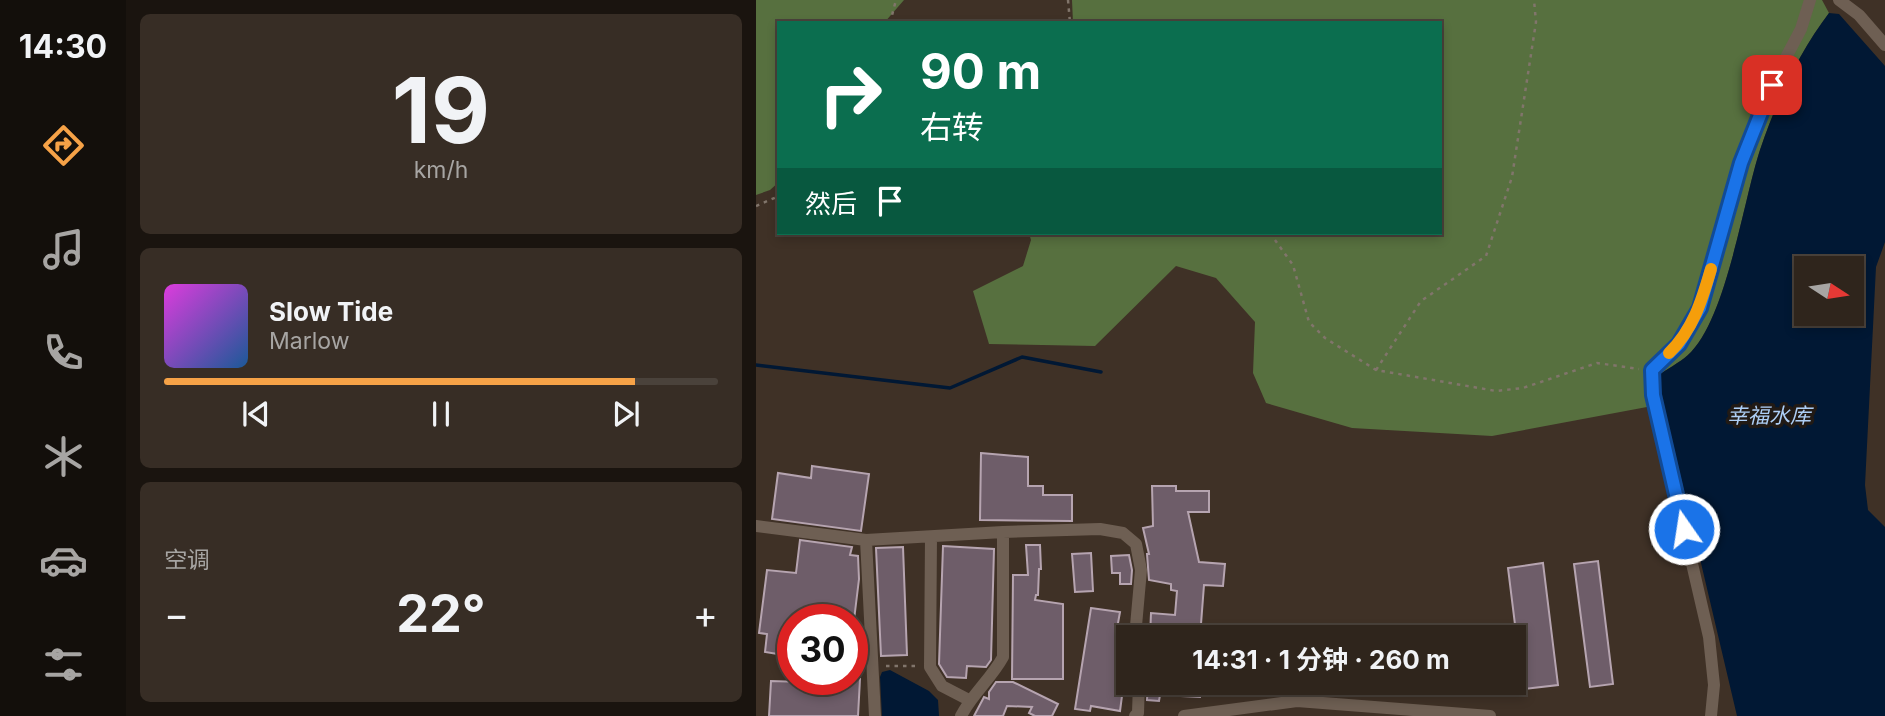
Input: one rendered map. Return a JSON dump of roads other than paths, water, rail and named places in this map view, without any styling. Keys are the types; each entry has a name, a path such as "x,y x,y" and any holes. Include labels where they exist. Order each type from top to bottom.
{"street":[{"path":"1711,716 1714,685 1709,637 1653,395 1652,370 1679,344 1700,308 1741,163 1772,85 1801,29 1810,0"},
{"path":"1839,0 1859,15 1885,45"},
{"path":"756,526 866,540 1100,529 1123,533 1136,544 1141,570 1136,625"},
{"path":"961,716 969,700 993,675 1003,657 1003,532"},
{"path":"931,537 930,667 942,686 969,700"},
{"path":"866,540 875,716"},
{"path":"1135,716 1138,713 1139,695"},
{"path":"1184,716 1297,701 1490,716"}],"water":[{"name":"幸福水库","path":"1829,13 1839,14 1885,66 1885,242 1876,267 1865,485 1868,510 1885,527 1885,716 1737,716 1657,376 1688,355 1701,339 1713,316 1732,259 1766,132 1807,45"},
{"path":"890,670 929,691 938,700 939,716 882,716 880,677 882,672"}],"waterway":[{"path":"756,365 950,388 1022,357 1101,372"}]}
